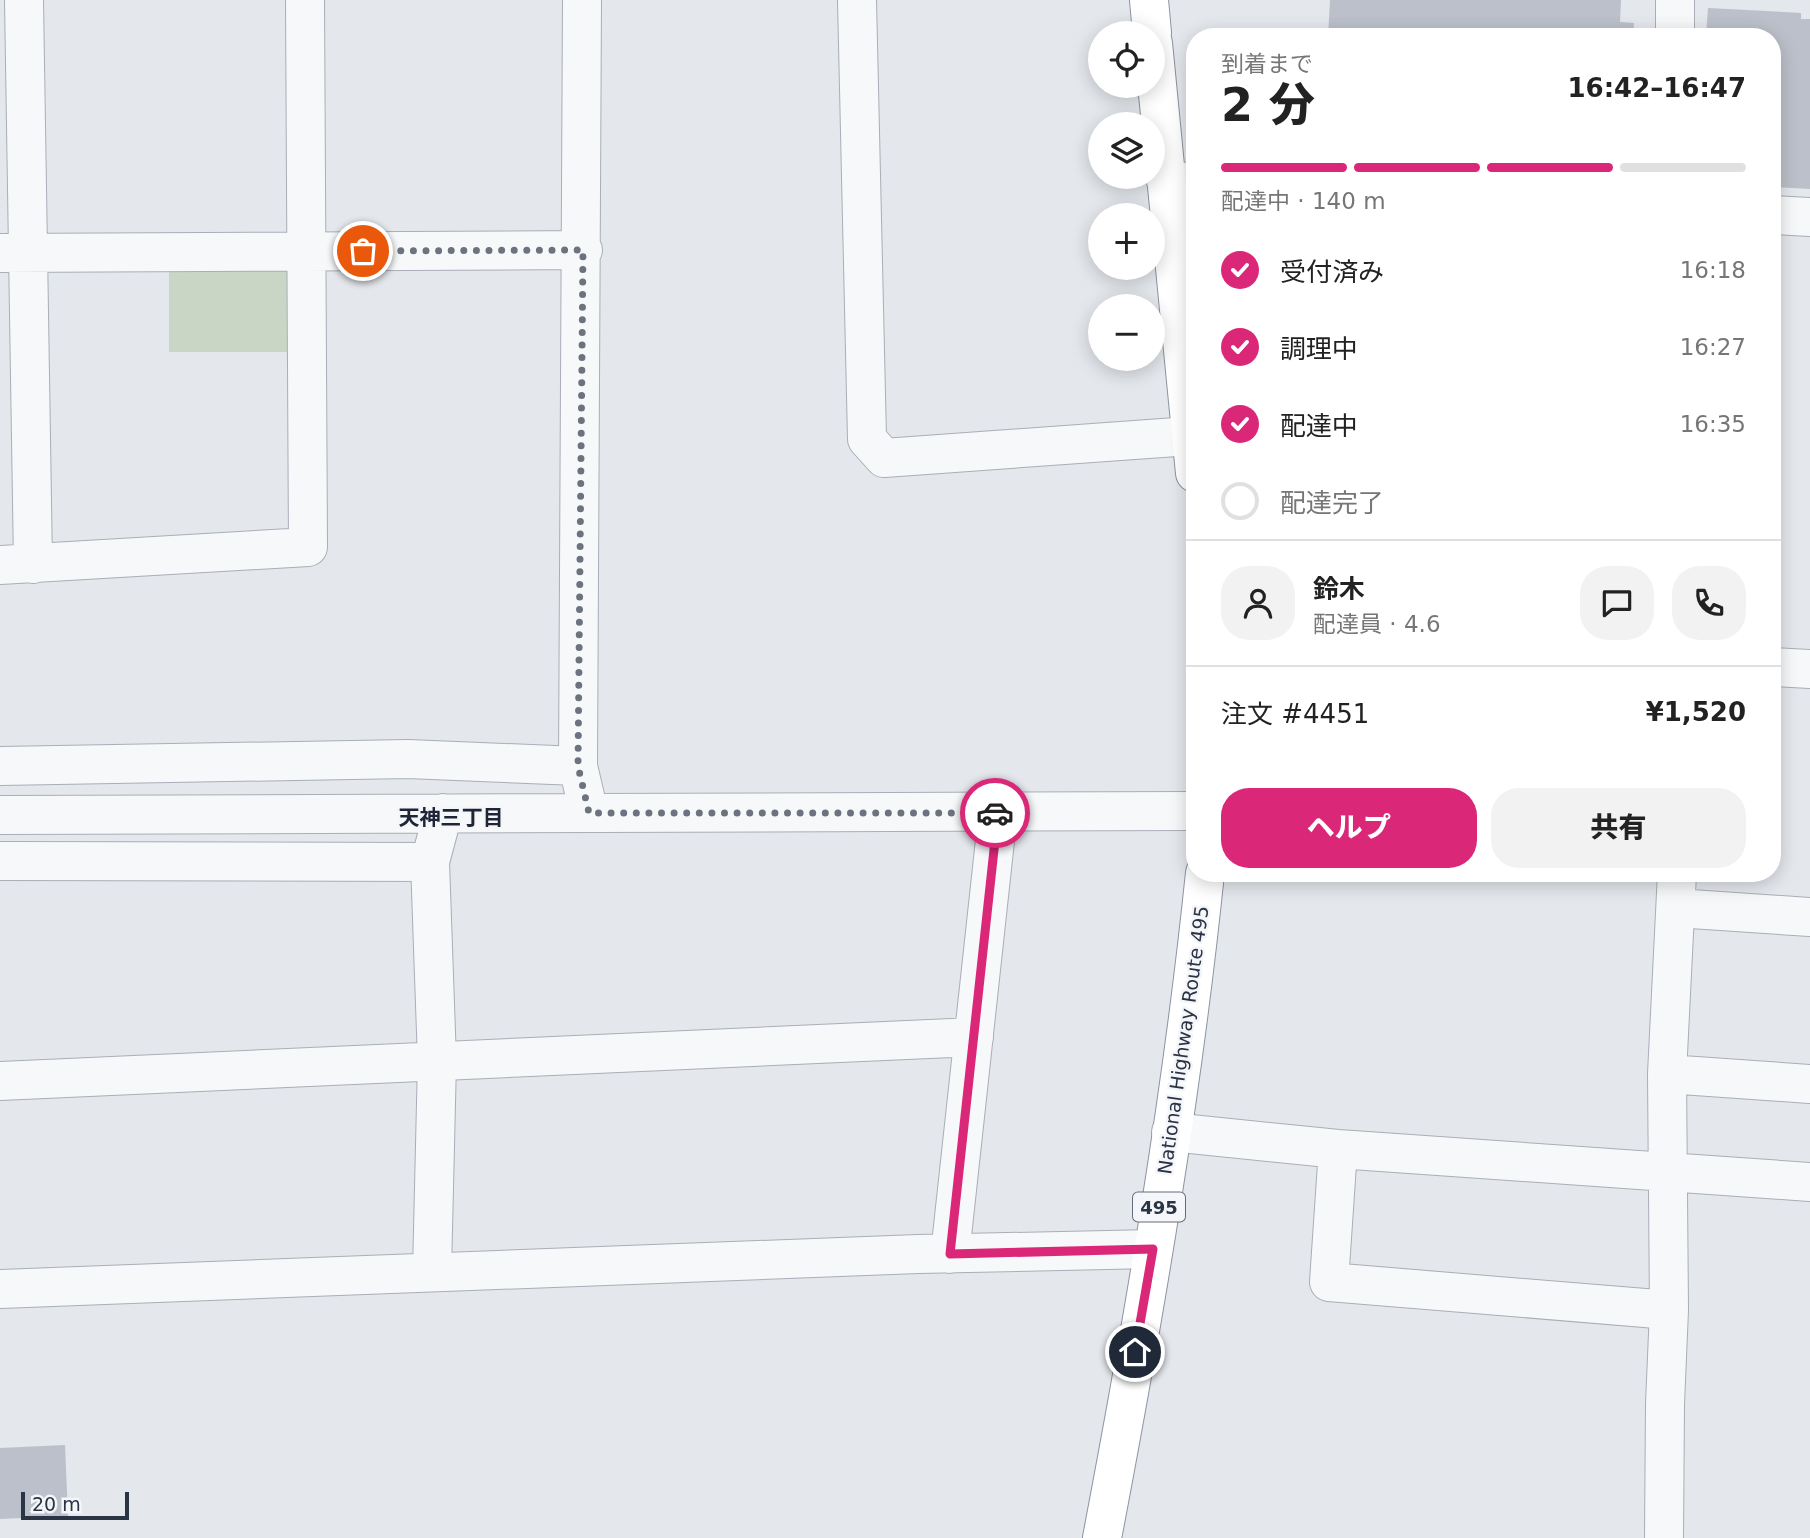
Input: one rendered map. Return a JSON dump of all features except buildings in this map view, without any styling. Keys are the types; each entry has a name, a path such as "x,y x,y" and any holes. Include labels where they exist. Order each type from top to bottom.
{"highway":[{"path":"1149,0 1151,21"},
{"path":"1164,98 1180,182 1186,334"},
{"name":"National Highway Route 495","path":"1101,1538 1153,1249 1194,979 1204,882"}],"street":[{"path":"24,0 15,253 16,565 309,547 305,0"},
{"path":"582,0 583,250 578,766 589,813"},
{"path":"857,0 867,439 884,458 1186,436"},
{"path":"1675,0 1675,28"},
{"path":"1781,216 1810,218"},
{"path":"15,253 583,250"},
{"path":"1781,667 1810,669"},
{"path":"0,766 408,759 578,766"},
{"path":"0,815 1186,811"},
{"path":"432,1272 437,1060 430,862 443,813"},
{"path":"950,1254 998,813"},
{"path":"0,861 430,862"},
{"path":"1664,1538 1669,1310 1667,1074 1676,891 1810,917"},
{"path":"0,1081 974,1037"},
{"path":"1667,1074 1810,1084"},
{"path":"1171,1132 1338,1149 1810,1182"},
{"path":"1338,1149 1329,1282 1669,1310"},
{"path":"0,1289 1153,1249"}],"green space":[{"path":"169,266 295,266 295,352 169,352"}],"way so far":[{"path":"363,251 583,250 578,766 589,813 995,813"}],"district":[{"name":"天神三丁目","path":"451,818"}],"route":[{"path":"995,813 998,813 950,1254 1153,1249 1135,1352"}]}
